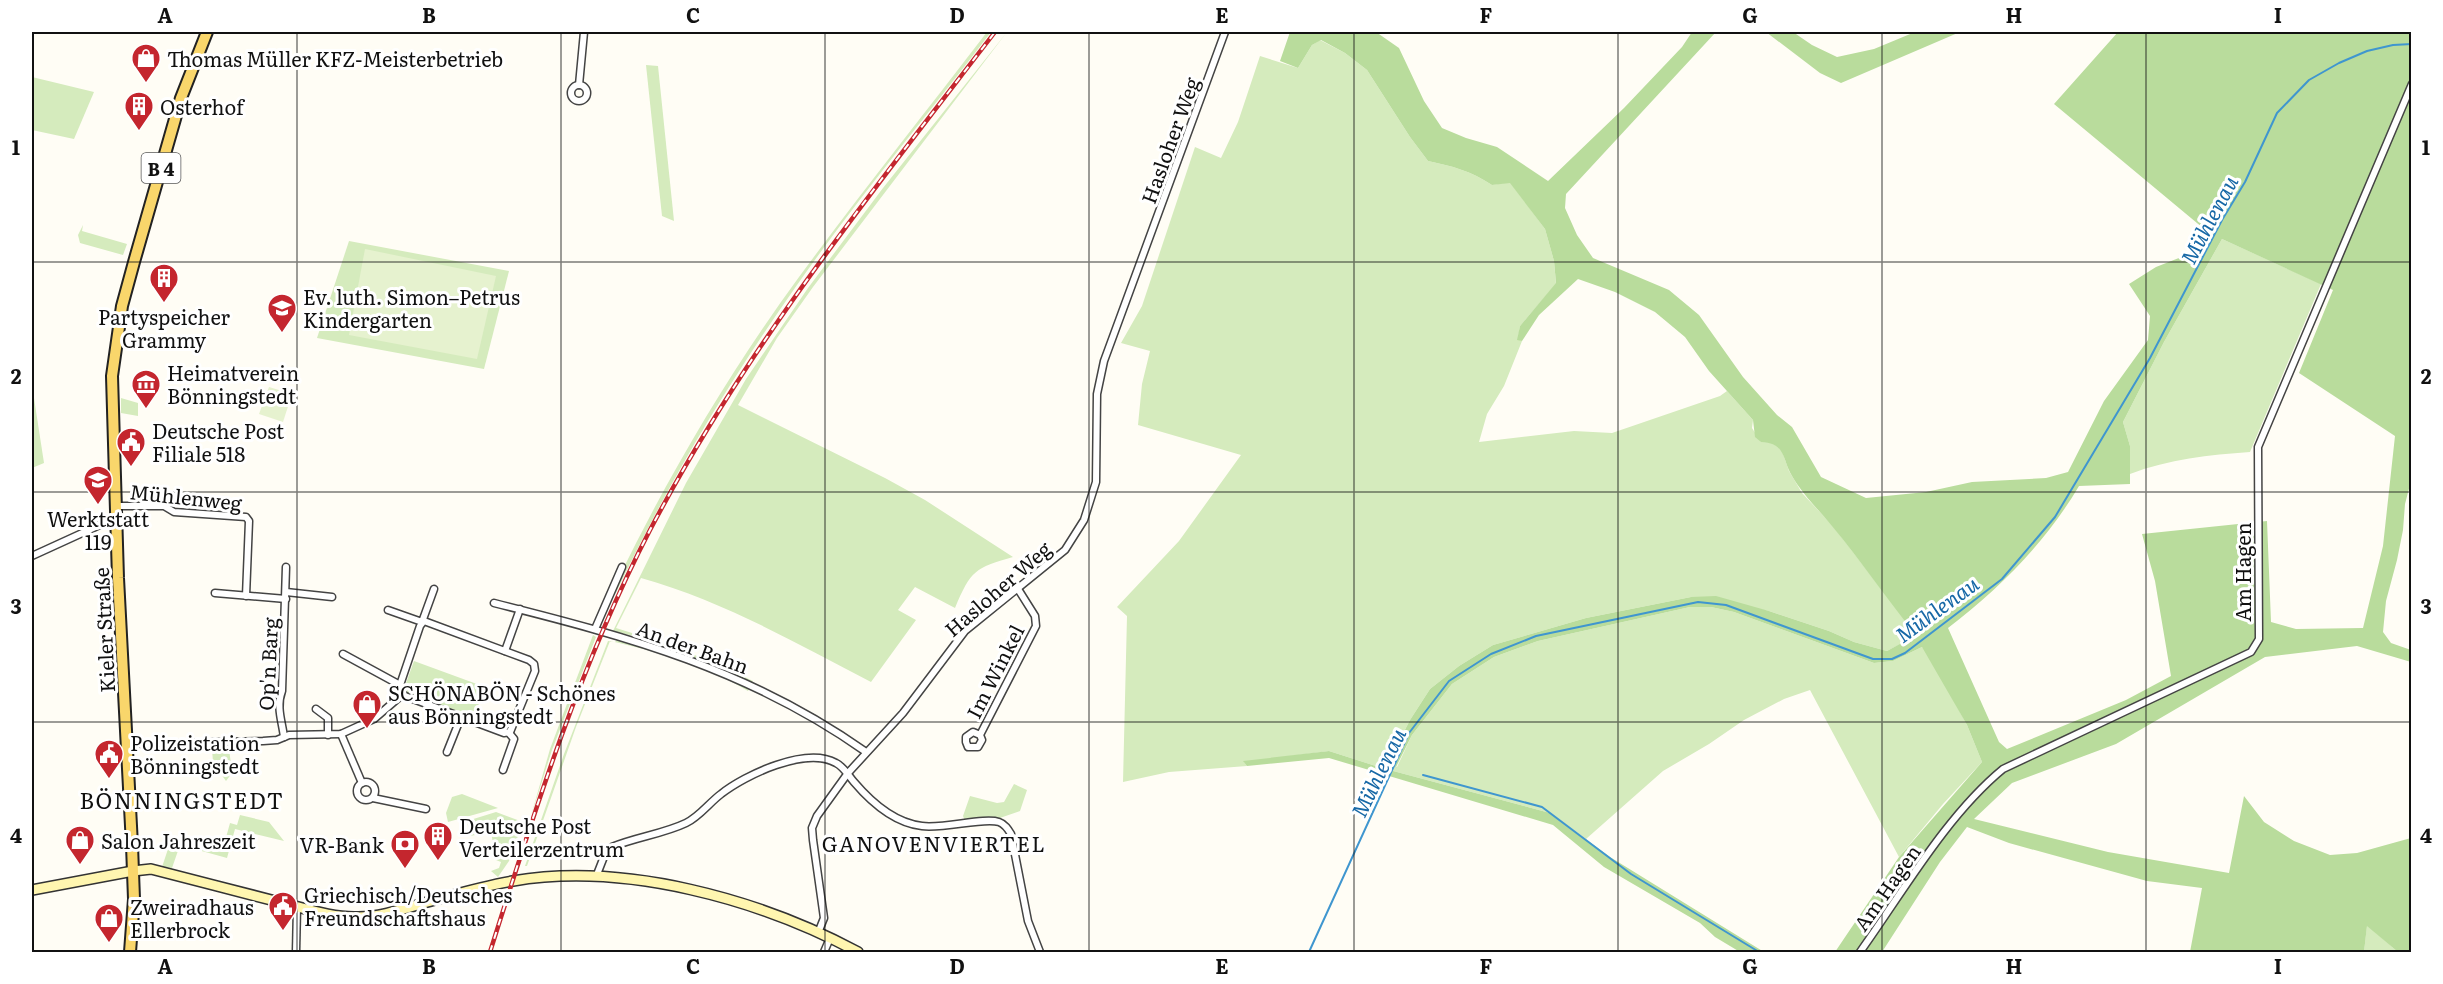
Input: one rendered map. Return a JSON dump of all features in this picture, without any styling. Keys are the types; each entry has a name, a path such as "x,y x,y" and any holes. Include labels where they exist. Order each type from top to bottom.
{"main road":[{"name":"Kieler Straße","path":"130,952 133,871 115,506 112,376 122,306 182,98 207,32"},
{"path":"32,890 151,869 338,916 371,917 498,884 564,876 596,877 663,884 713,895 818,933 858,952"}],"street":[{"path":"579,85 584,32"},
{"name":"Hasloher Weg","path":"818,933 824,918 816,875 812,828 825,801 866,752 903,713 965,632 1065,550 1084,520 1096,482 1097,394 1104,361 1225,32"},
{"name":"Am Hagen","path":"1860,952 1953,821 1984,785 2003,768 2251,652 2259,639 2258,447 2412,84"},
{"name":"Mühlenweg","path":"115,506 164,506 174,512 248,518 246,596"},
{"path":"32,556 102,524 116,522"},
{"name":"Op'n Barg","path":"284,737 280,726 278,703 282,691 286,567"},
{"path":"595,629 622,567"},
{"path":"388,610 422,622 429,622 530,660 536,667 513,730 509,733 403,694 400,685 422,622 434,589"},
{"name":"Im Winkel","path":"980,735 1036,626 1035,616 1018,590"},
{"path":"215,593 246,596 286,595"},
{"name":"Op'n Barg","path":"286,595 332,597"},
{"name":"An der Bahn","path":"494,603 595,629 709,666 814,717 866,752"},
{"path":"505,651 520,609"},
{"path":"343,654 400,685"},
{"path":"128,744 277,740 289,735 341,734 374,719 403,694"},
{"path":"316,709 328,718 328,735"},
{"path":"447,752 461,717"},
{"path":"503,770 514,739 509,733"},
{"path":"341,734 362,783"},
{"path":"596,877 605,854 612,847 687,823 726,790 752,775 787,763 812,758 834,762 848,773 877,805 896,817 919,826 939,828 984,821 997,821 1005,825 1011,834 1029,921 1040,952"},
{"path":"373,798 375,794 373,785 366,782 357,788 357,796 365,801 373,798 426,809"},
{"path":"296,952 297,907"},
{"path":"824,952 830,938"}],"green space":[{"path":"987,32 991,32 844,221 747,359 699,436 655,514 615,595 619,577 659,499 702,423 749,349 822,246"},
{"path":"1007,32 813,287 777,338 738,405 925,500 1013,557 990,564 976,572 965,586 955,608 915,587 898,610 916,620 871,682 730,611 701,598 641,578 616,628 668,645 703,658 753,681 752,683 655,641 613,631 686,483 746,379 808,288 883,188"},
{"path":"1290,32 1376,32 1399,48 1424,101 1442,128 1497,147 1548,181 1624,108 1682,47 1692,32 1716,32 1566,194 1565,208 1577,235 1593,258 1669,290 1699,315 1743,377 1777,415 1792,427 1821,477 1866,498 1926,492 1972,482 2046,478 2068,472 2104,401 2148,340 2150,316 2129,284 2156,267 2189,254 2209,233 2054,104 2118,32 2411,32 2410,421 2412,477 2405,504 2397,560 2386,601 2383,632 2391,643 2411,650 2411,662 2357,646 2265,657 2116,744 2012,783 1974,819 2108,852 2229,873 2244,796 2264,822 2294,841 2330,855 2357,853 2411,838 2411,952 2398,952 2367,926 2364,952 2190,952 2202,888 2147,881 2009,843 1967,827 1940,862 1882,952 1835,952 1899,857 1982,762 1967,725 1922,647 1893,661 1874,663 1734,612 1711,607 1690,607 1538,641 1494,657 1452,684 1412,735 1396,767 1388,763 1410,720 1430,689 1459,666 1493,645 1586,618 1691,597 1716,596 1769,611 1854,642 1887,651 1916,635 1843,539 1801,489 1779,449 1755,437 1753,420 1709,371 1685,337 1655,312 1615,292 1578,279 1539,315 1522,341 1517,340 1520,326 1556,283 1554,261 1545,229 1510,183 1492,185 1461,170 1428,161 1367,70 1345,53 1321,40 1312,45 1298,68 1280,61","holes":["2222,239 2333,290 2299,373 2395,436 2383,546 2363,628 2296,629 2271,622 2267,521 2142,534 2155,581 2171,676 2126,700 2007,749 1999,742 1948,628 2003,581 2020,563 2052,526 2079,486 2130,484 2130,446 2123,422 2164,342"]},
{"path":"1766,32 1793,32 1812,45 1837,57 1874,49 1915,32 1960,32 1841,83 1820,73"},
{"path":"1320,40 1345,53 1367,70 1428,161 1477,176 1492,185 1510,182 1545,229 1554,261 1556,284 1520,326 1518,339 1522,341 1504,386 1487,414 1479,442 1574,431 1612,433 1720,396 1727,391 1753,420 1752,428 1761,442 1772,442 1782,451 1789,471 1802,493 1832,525 1917,635 1887,651 1854,642 1769,611 1691,597 1586,618 1493,645 1459,666 1430,689 1410,720 1388,763 1397,767 1412,735 1452,684 1494,657 1538,641 1690,607 1711,607 1734,612 1874,663 1893,661 1922,647 1926,650 1967,725 1982,762 1899,857 1810,690 1784,699 1744,720 1663,771 1586,839 1550,813 1382,768 1329,751 1244,762 1247,766 1169,772 1123,782 1127,616 1117,607 1179,541 1241,455 1138,425 1142,384 1150,351 1121,343 1142,306 1195,147 1221,158 1238,122 1260,56 1298,68 1312,45"},
{"path":"646,65 658,66 674,221 662,216"},
{"path":"32,77 94,92 74,139 32,130"},
{"path":"83,225 82,231 127,244 123,255 80,243 78,235"},
{"path":"2222,239 2321,284 2250,452 2174,461 2130,474 2130,446 2123,422 2164,342"},
{"path":"349,241 509,271 484,369 317,338"},
{"path":"365,249 496,276 477,359 349,335"},
{"path":"32,385 44,463 32,468"},
{"path":"269,387 292,394 283,422 259,414"},
{"path":"121,398 138,403 138,416 121,413"},
{"path":"593,635 596,637 552,750 531,816 550,749"},
{"path":"617,640 651,646 750,687 748,691 681,660 613,642"},
{"path":"608,641 610,641 576,727 527,866 525,866 564,754"},
{"path":"414,661 485,687 474,717 407,693 405,686"},
{"path":"212,748 229,748 232,773 226,781 213,763"},
{"path":"1329,751 1382,768 1550,813 1610,857 1764,952 1740,952 1715,937 1700,923 1604,867 1553,825 1329,758 1247,766 1243,761"},
{"path":"1014,784 1027,790 1020,811 997,819 965,821 963,816 970,796 997,803 1004,802"},
{"path":"462,794 498,808 448,822 446,813 452,797"},
{"path":"496,812 523,822 509,861 498,877 491,871 499,868 501,862 496,860 491,832 470,836 467,821"},
{"path":"240,815 269,822 284,841 235,829 227,858 180,845 172,868 162,867 171,840 222,852 230,823 237,825"},
{"path":"2367,925 2398,952 2364,952"}],"waterway":[{"name":"Mühlenau","path":"1309,952 1409,733 1449,681 1491,654 1536,636 1698,602 1726,605 1873,659 1892,659 1905,653 2002,579 2055,517 2150,358 2222,220 2245,182 2277,113 2309,80 2339,63 2367,51 2393,45 2412,44"},
{"path":"1423,775 1542,807 1631,874 1759,952"}],"railway":[{"path":"490,952 524,844 581,684 625,580 650,530 687,463 768,335 856,213 995,32"}],"place":[{"name":"Thomas Müller KFZ-Meisterbetrieb","path":"146,84"},
{"name":"Osterhof","path":"139,132"},
{"name":"Partyspeicher Grammy","path":"164,304"},
{"name":"Ev. luth. Simon–Petrus Kindergarten","path":"282,334"},
{"name":"Heimatverein Bönningstedt","path":"146,410"},
{"name":"Deutsche Post Filiale 518","path":"131,468"},
{"name":"Werktstatt 119","path":"98,506"},
{"name":"SCHÖNABÖN - Schönes aus Bönningstedt","path":"367,730"},
{"name":"Polizeistation Bönningstedt","path":"109,780"},
{"name":"Deutsche Post Verteilerzentrum","path":"438,862"},
{"name":"Salon Jahreszeit","path":"80,866"},
{"name":"VR-Bank","path":"405,870"},
{"name":"Griechisch/Deutsches Freundschaftshaus","path":"283,932"},
{"name":"Zweiradhaus Ellerbrock","path":"109,944"}],"district":[{"name":"BÖNNINGSTEDT","path":"182,799"},
{"name":"GANOVENVIERTEL","path":"934,842"}]}
